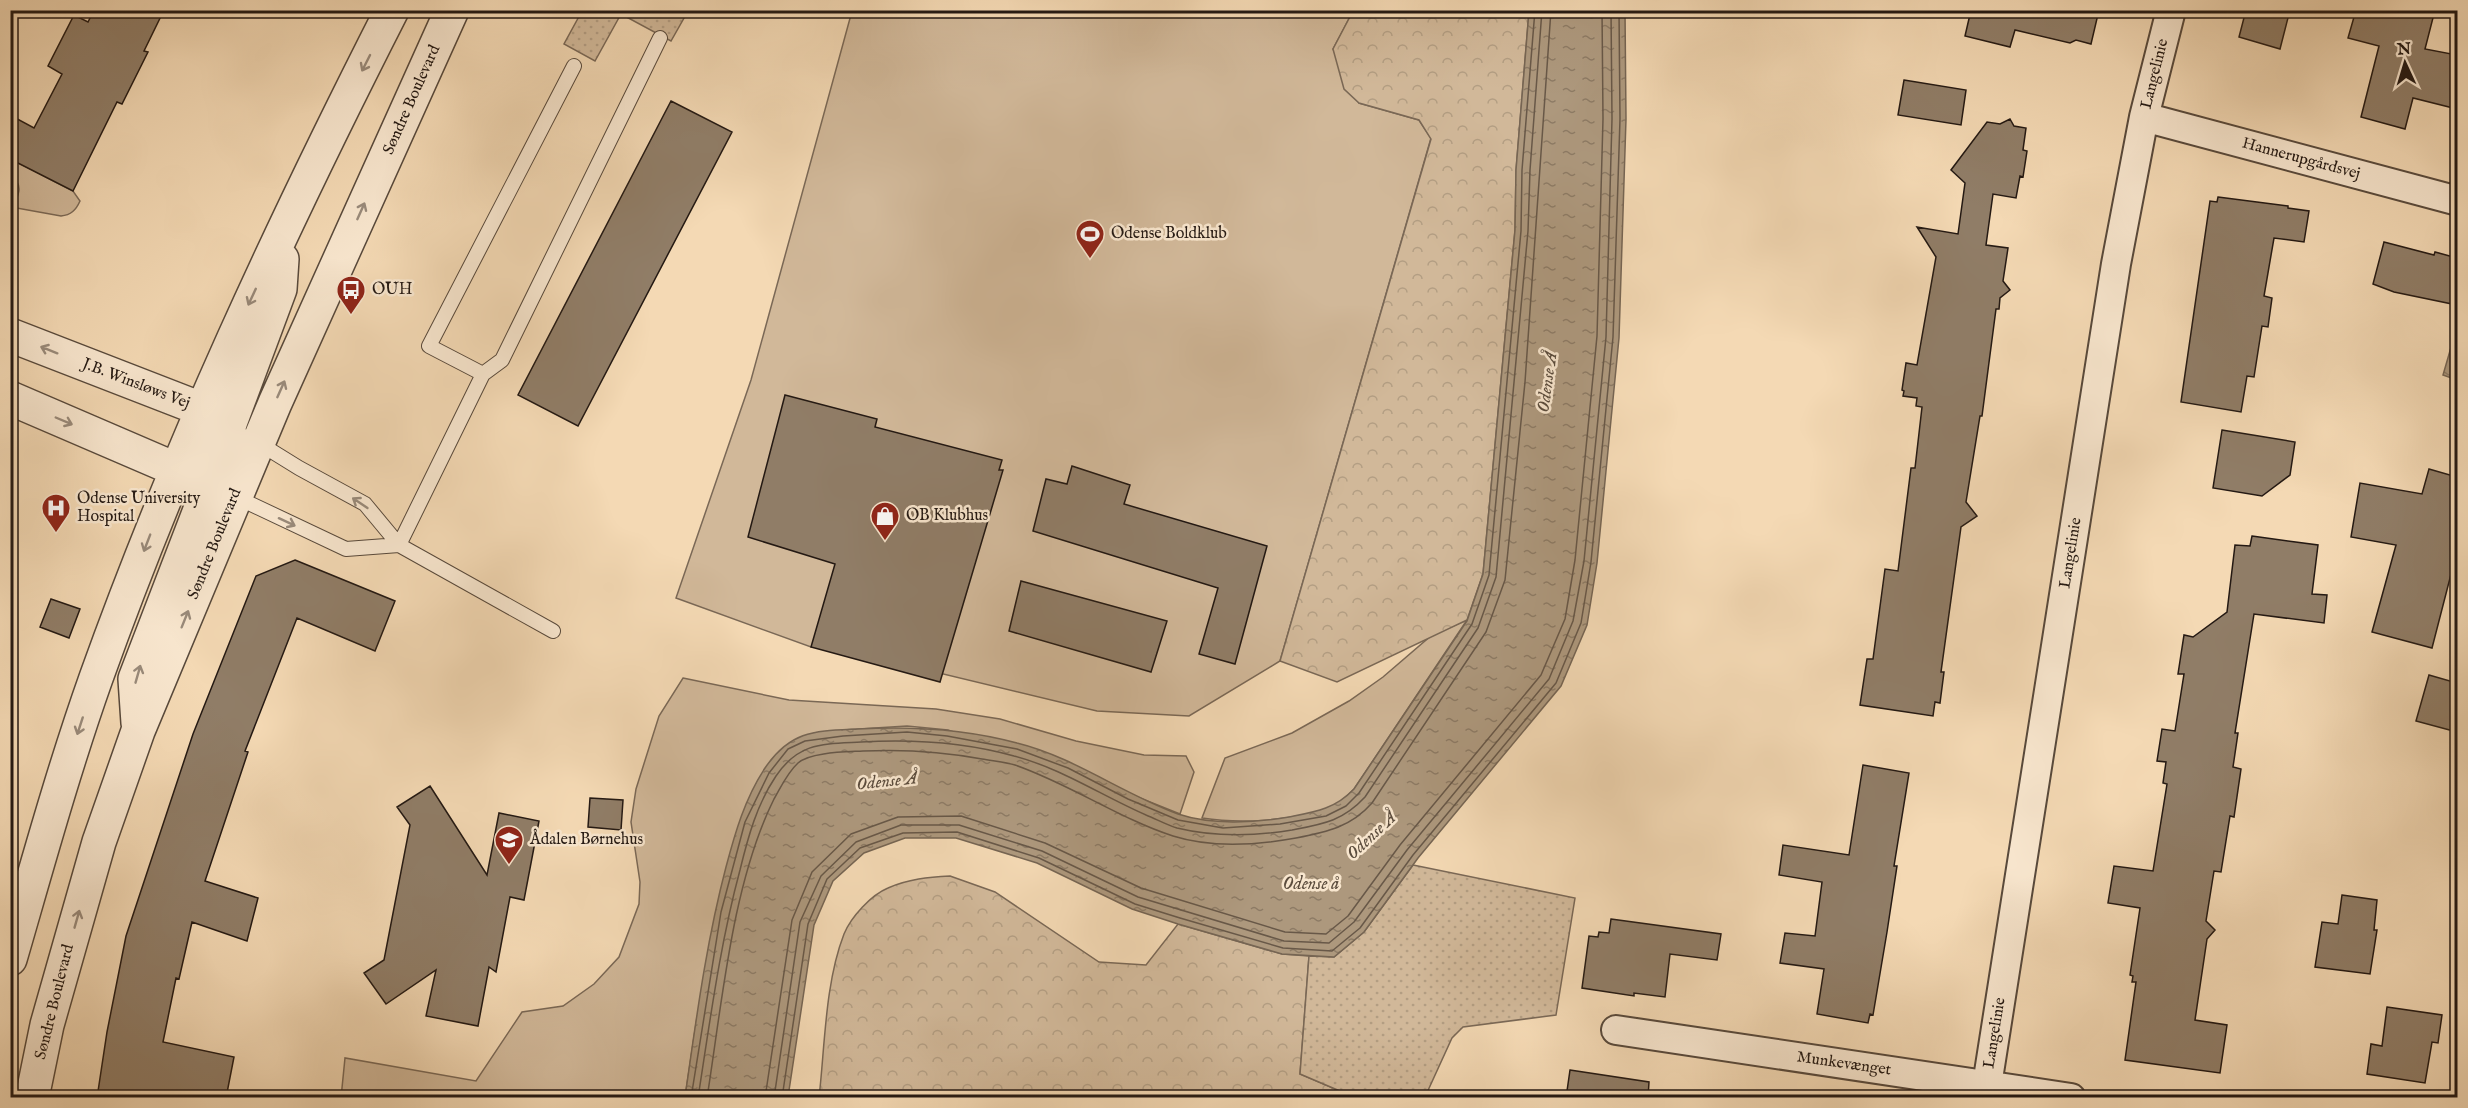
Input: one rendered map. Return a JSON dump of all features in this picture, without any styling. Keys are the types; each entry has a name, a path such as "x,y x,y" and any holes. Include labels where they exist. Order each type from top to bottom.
{"street":[{"path":"10,959 95,680 164,499 178,470 201,409 321,149 392,10"},
{"name":"Søndre Boulevard","path":"32,1098 47,1025 99,842 138,731 135,679 222,490 257,442 452,10"},
{"name":"Langelinie","path":"1986,1091 2105,328 2144,117 2171,10"},
{"name":"Hannerupgårdsvej","path":"2144,117 2457,201"},
{"path":"222,490 229,426 280,289 283,231"},
{"name":"J.B. Winsløws Vej","path":"10,335 201,409 257,442"},
{"path":"10,398 222,490"},
{"path":"201,409 222,490"},
{"name":"Munkevænget","path":"1617,1030 1986,1091 2071,1098"}],"lane":[{"path":"399,545 483,374 502,360 660,38"},
{"path":"483,374 429,346 574,66"},
{"path":"257,442 365,504 399,545 553,631"},
{"path":"222,490 346,549 399,545"}],"green space":[{"path":"582,11 688,11 671,41 621,14 595,61 564,44"},
{"name":"Odense Boldklub","path":"852,11 1353,11 1333,49 1359,103 1419,120 1431,138 1280,661 1189,716 1097,711 819,644 811,647 676,598 751,380"},
{"path":"1353,11 1529,11 1516,170 1515,230 1483,574 1467,620 1337,682 1280,661 1431,139 1419,120 1359,103 1344,89 1333,49"},
{"path":"11,159 73,191 80,201 77,207 73,212 61,216 11,207 19,187 11,175"},
{"path":"1467,620 1354,789 1340,802 1309,814 1278,819 1232,821 1202,818 1225,758 1292,733 1349,701 1383,677 1432,635"},
{"path":"683,678 789,700 936,709 1000,719 1076,741 1144,755 1186,756 1194,772 1180,814 948,730 907,726 843,730 697,1017 685,1097 341,1098 345,1058 476,1081 522,1012 563,1006 594,984 619,957 639,904 640,882 631,822 636,789 659,716"},
{"path":"1413,865 1575,898 1556,1015 1463,1027 1452,1038 1425,1097 1354,1097 1300,1074 1309,956 1334,957 1364,932"},
{"path":"950,876 995,892 1099,962 1146,965 1178,924 1282,954 1309,956 1300,1074 1354,1097 819,1098 829,993 838,953 847,927 868,901 888,888 903,882"}],"water":[{"name":"Odense å","path":"1529,11 1625,11 1626,119 1619,338 1597,563 1587,625 1561,686 1418,858 1364,932 1334,957 1282,954 1178,924 1132,909 1037,863 956,838 905,838 864,853 833,881 814,925 788,1097 685,1097 707,953 733,841 741,816 758,779 775,755 795,739 817,732 878,728 978,734 1038,749 1078,766 1158,806 1191,818 1204,820 1262,821 1289,817 1324,809 1347,796 1354,789 1467,621 1483,574 1515,230 1516,170"},
{"path":"2454,337 2457,338 2457,380 2443,375"}],"building":[{"path":"94,10 164,10 144,51 148,52 122,104 117,102 73,191 10,159 10,115 34,128 62,74 48,66 74,15 88,22"},
{"path":"1971,10 2099,10 2091,44 2076,40 2070,43 2015,30 2010,47 1965,36"},
{"path":"2246,10 2290,10 2280,49 2239,37"},
{"path":"2356,10 2435,10 2425,49 2457,55 2457,109 2413,98 2405,129 2361,117 2379,46 2348,38"},
{"path":"1904,80 1966,90 1961,125 1898,115"},
{"path":"671,101 732,132 578,426 518,395"},
{"path":"2010,119 2014,126 2026,128 2023,150 2027,151 2023,177 2020,176 2016,198 1993,194 1986,245 2008,248 2003,281 2010,290 2000,298 1999,309 1996,309 1982,416 1980,416 1966,502 1977,516 1961,527 1941,672 1944,672 1940,703 1935,702 1933,716 1860,705 1867,659 1873,659 1885,569 1898,571 1911,468 1915,468 1922,407 1916,406 1917,398 1903,396 1904,391 1902,390 1906,363 1917,365 1936,257 1917,227 1958,234 1965,183 1951,170 1987,122 2000,124"},
{"path":"2218,197 2309,211 2304,242 2274,238 2264,296 2272,298 2268,327 2262,326 2254,377 2247,376 2241,412 2181,402 2210,201 2217,202"},
{"path":"2384,242 2434,255 2435,252 2457,258 2457,305 2394,292 2373,284"},
{"path":"785,395 877,419 875,427 1002,460 999,470 1003,470 940,682 811,647 835,564 748,537"},
{"path":"2222,430 2295,442 2290,475 2262,496 2213,488"},
{"path":"1072,466 1130,485 1124,504 1267,546 1235,664 1199,654 1218,588 1033,531 1046,479 1067,484"},
{"path":"2429,469 2457,477 2457,551 2432,648 2372,632 2396,545 2351,537 2360,483 2422,494"},
{"path":"2252,536 2318,545 2312,594 2327,595 2324,623 2254,614 2235,733 2238,733 2233,767 2241,769 2234,817 2230,816 2221,872 2214,871 2206,921 2215,930 2207,939 2195,1020 2227,1025 2220,1073 2125,1060 2136,982 2132,982 2133,976 2130,975 2140,908 2108,903 2114,866 2153,871 2167,784 2163,783 2166,762 2157,761 2162,729 2175,731 2184,674 2178,674 2184,635 2193,637 2227,612 2235,545 2250,546"},
{"path":"295,560 395,601 375,651 297,618 245,751 248,752 205,881 258,898 247,941 192,922 179,979 176,978 163,1042 234,1057 226,1098 97,1098 126,936 193,734 256,576"},
{"path":"1021,581 1167,621 1151,672 1009,631"},
{"path":"51,599 80,609 69,638 40,627"},
{"path":"2429,675 2457,683 2457,732 2416,721"},
{"path":"1863,765 1909,773 1894,866 1897,866 1887,932 1873,1015 1870,1014 1868,1023 1817,1014 1824,969 1780,963 1785,933 1815,936 1822,882 1779,875 1783,845 1849,855"},
{"path":"430,786 487,875 499,813 539,821 524,900 510,897 496,972 489,967 478,1026 426,1016 436,970 386,1004 364,973 384,960 410,825 397,807"},
{"path":"590,798 623,800 621,830 588,827"},
{"path":"2342,895 2377,900 2374,930 2377,930 2370,974 2315,967 2322,922 2338,924"},
{"path":"1611,919 1721,934 1717,960 1670,954 1665,997 1634,993 1634,996 1582,988 1589,936 1598,937 1599,932 1609,933"},
{"path":"2387,1007 2442,1015 2438,1043 2432,1042 2425,1083 2367,1074 2371,1044 2382,1046"},
{"path":"1570,1070 1649,1082 1648,1098 1566,1098"}],"place":[{"name":"Odense Boldklub","path":"1090,260"},
{"name":"OUH","path":"351,316"},
{"name":"Odense University Hospital","path":"56,534"},
{"name":"OB Klubhus","path":"885,542"},
{"name":"Ådalen Børnehus","path":"509,866"}],"water label":[{"name":"Odense Å","path":"1548,382"},
{"name":"Odense Å","path":"887,782"},
{"name":"Odense Å","path":"1372,836"}]}
